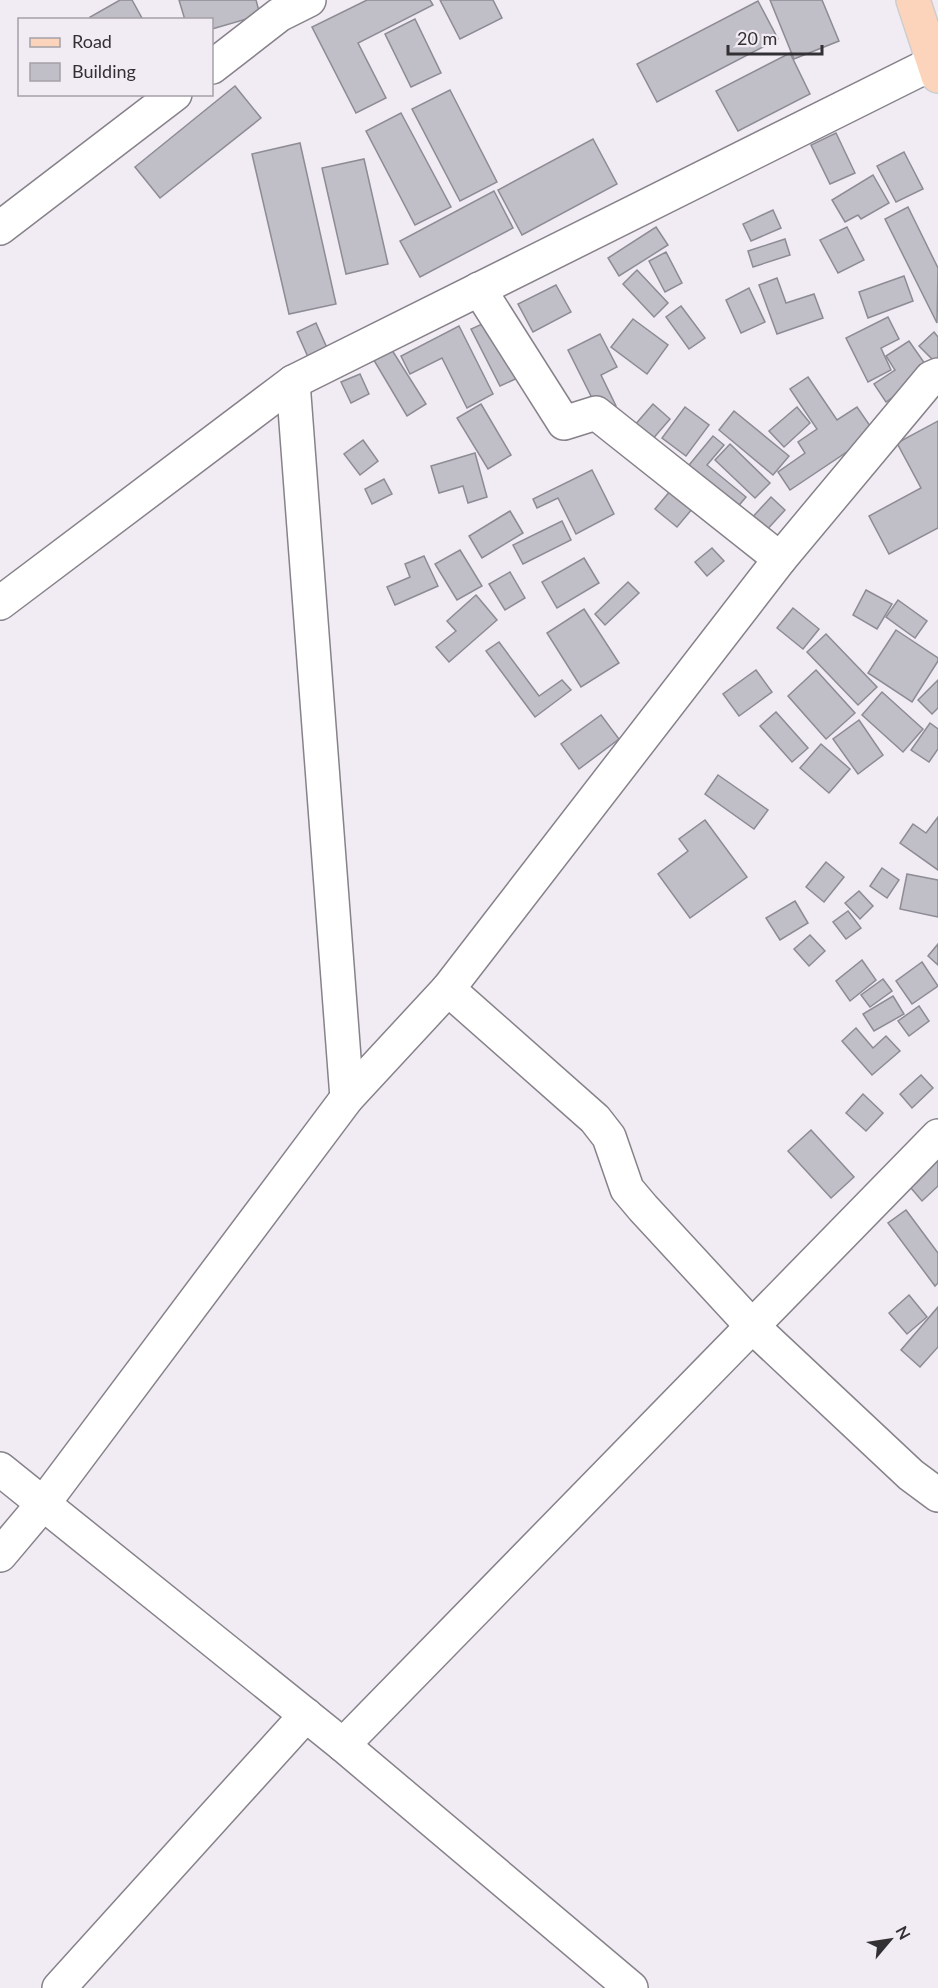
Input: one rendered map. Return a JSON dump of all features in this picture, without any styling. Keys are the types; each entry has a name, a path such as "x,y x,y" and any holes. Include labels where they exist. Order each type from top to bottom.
{"main road":[{"path":"913,0 936,69"}],"street":[{"path":"213,66 279,8 309,0"},
{"path":"0,603 293,382 479,289 936,69"},
{"path":"0,228 172,96"},
{"path":"479,289 564,423 596,413 780,560"},
{"path":"0,1555 43,1504 347,1098 448,989 780,560 931,378 938,375"},
{"path":"293,382 347,1098"},
{"path":"448,989 595,1119 609,1137 627,1189 752,1326 911,1475 938,1495"},
{"path":"343,1745 938,1136"},
{"path":"0,1469 343,1745 631,1988"},
{"path":"59,1988 306,1715"}],"building":[{"path":"120,0 132,0 142,18 90,18"},
{"path":"179,0 256,0 260,15 213,29 213,18 184,18"},
{"path":"367,0 430,0 433,5 358,43 386,98 356,113 312,27"},
{"path":"440,0 493,0 502,18 460,39"},
{"path":"770,0 822,0 839,41 794,59"},
{"path":"758,1 778,39 657,102 637,64"},
{"path":"415,19 441,73 411,87 385,34"},
{"path":"790,53 810,94 738,131 716,91"},
{"path":"235,86 261,118 160,198 135,167"},
{"path":"450,90 497,182 460,201 412,109"},
{"path":"401,113 451,207 415,225 366,131"},
{"path":"836,133 855,173 830,184 811,145"},
{"path":"593,139 617,184 522,235 498,190"},
{"path":"300,143 336,304 289,314 252,154"},
{"path":"904,152 923,189 896,202 877,166"},
{"path":"364,159 388,264 346,274 322,168"},
{"path":"873,175 889,203 861,219 858,215 845,222 832,200"},
{"path":"494,191 513,228 420,277 400,241"},
{"path":"908,207 938,268 937,323 885,219"},
{"path":"773,210 781,228 751,241 743,224"},
{"path":"656,227 668,245 619,276 608,258"},
{"path":"847,227 864,260 838,273 820,240"},
{"path":"785,239 790,255 753,267 748,251"},
{"path":"666,252 682,283 665,292 649,261"},
{"path":"637,270 668,303 654,317 623,284"},
{"path":"904,276 913,301 868,318 859,292"},
{"path":"777,278 786,303 814,294 823,318 777,334 759,285"},
{"path":"556,285 571,312 533,332 518,304"},
{"path":"749,288 765,322 741,333 726,300"},
{"path":"681,306 705,338 689,349 666,317"},
{"path":"888,317 899,339 881,348 891,370 868,382 846,338"},
{"path":"633,319 668,345 647,374 611,347"},
{"path":"491,320 520,377 500,386 471,329"},
{"path":"316,323 327,348 308,357 297,332"},
{"path":"459,326 493,394 467,408 442,358 410,374 401,356"},
{"path":"934,332 938,337 938,358 934,361 919,346"},
{"path":"600,334 617,367 601,375 616,406 600,414 568,350"},
{"path":"909,341 930,371 886,402 874,384 895,370 886,356"},
{"path":"390,347 426,404 407,416 372,357"},
{"path":"360,374 369,394 351,403 341,382"},
{"path":"808,377 837,420 857,407 875,433 790,490 778,472 805,453 798,442 817,429 790,389"},
{"path":"481,404 511,455 488,469 457,418"},
{"path":"653,404 670,419 651,441 634,426"},
{"path":"685,407 709,425 686,456 662,438"},
{"path":"797,407 810,423 784,447 769,431"},
{"path":"734,411 789,456 773,475 719,430"},
{"path":"938,421 938,528 889,554 869,516 921,488 897,443"},
{"path":"713,436 724,445 707,465 746,497 735,510 685,470"},
{"path":"363,440 378,461 360,475 344,454"},
{"path":"730,444 770,483 755,498 715,460"},
{"path":"475,453 487,497 468,503 463,486 439,493 431,466"},
{"path":"592,470 614,514 576,534 558,498 537,508 533,499"},
{"path":"682,477 703,496 677,527 655,509"},
{"path":"384,479 392,494 372,504 365,489"},
{"path":"771,497 785,510 763,534 749,521"},
{"path":"510,511 523,533 482,558 469,536"},
{"path":"562,521 571,540 523,564 513,545"},
{"path":"712,548 724,561 707,576 695,562"},
{"path":"460,550 482,586 457,600 435,564"},
{"path":"424,556 438,586 395,605 387,587 410,577 405,564"},
{"path":"584,558 599,583 557,608 542,582"},
{"path":"510,572 525,598 505,610 489,584"},
{"path":"628,582 639,593 605,625 595,614"},
{"path":"866,590 892,604 877,629 853,615"},
{"path":"476,595 497,620 449,662 436,647 456,631 447,621"},
{"path":"898,600 927,621 915,638 886,617"},
{"path":"793,608 819,629 803,649 777,628"},
{"path":"584,609 619,663 581,687 547,633"},
{"path":"896,630 938,658 912,702 868,673"},
{"path":"826,634 877,687 858,705 807,652"},
{"path":"499,642 539,696 562,680 571,690 535,717 486,651"},
{"path":"756,670 772,692 739,716 723,694"},
{"path":"816,670 855,713 826,739 788,696"},
{"path":"938,680 938,708 932,714 918,700"},
{"path":"882,692 923,729 903,752 862,715"},
{"path":"776,712 808,748 792,762 760,726"},
{"path":"601,715 619,739 579,769 561,744"},
{"path":"859,720 883,755 858,774 833,739"},
{"path":"930,723 938,729 938,749 929,762 911,750"},
{"path":"821,744 850,769 829,793 800,768"},
{"path":"718,775 768,810 754,829 705,794"},
{"path":"938,817 938,870 900,843 913,824 926,833"},
{"path":"705,820 747,877 690,918 658,874 688,851 679,839"},
{"path":"826,862 844,877 824,902 806,887"},
{"path":"882,868 899,880 887,898 870,886"},
{"path":"907,874 938,880 938,917 900,909"},
{"path":"859,891 873,906 860,919 845,903"},
{"path":"795,901 808,923 780,940 766,918"},
{"path":"848,911 861,928 846,939 833,922"},
{"path":"810,935 825,951 809,966 794,949"},
{"path":"938,944 938,965 928,956"},
{"path":"862,960 876,980 850,1001 836,981"},
{"path":"922,962 938,986 912,1004 896,981"},
{"path":"883,979 892,991 870,1007 861,995"},
{"path":"893,996 904,1014 874,1031 863,1014"},
{"path":"919,1006 929,1021 909,1036 898,1021"},
{"path":"856,1028 873,1048 886,1036 900,1051 872,1075 842,1041"},
{"path":"921,1075 933,1088 912,1108 900,1094"},
{"path":"863,1094 883,1113 866,1131 846,1113"},
{"path":"811,1130 854,1177 831,1198 788,1151"},
{"path":"938,1150 938,1186 922,1201 905,1181"},
{"path":"906,1210 938,1253 938,1283 935,1286 888,1223"},
{"path":"909,1295 927,1317 907,1334 889,1313"},
{"path":"938,1307 938,1347 920,1367 901,1350"}]}
